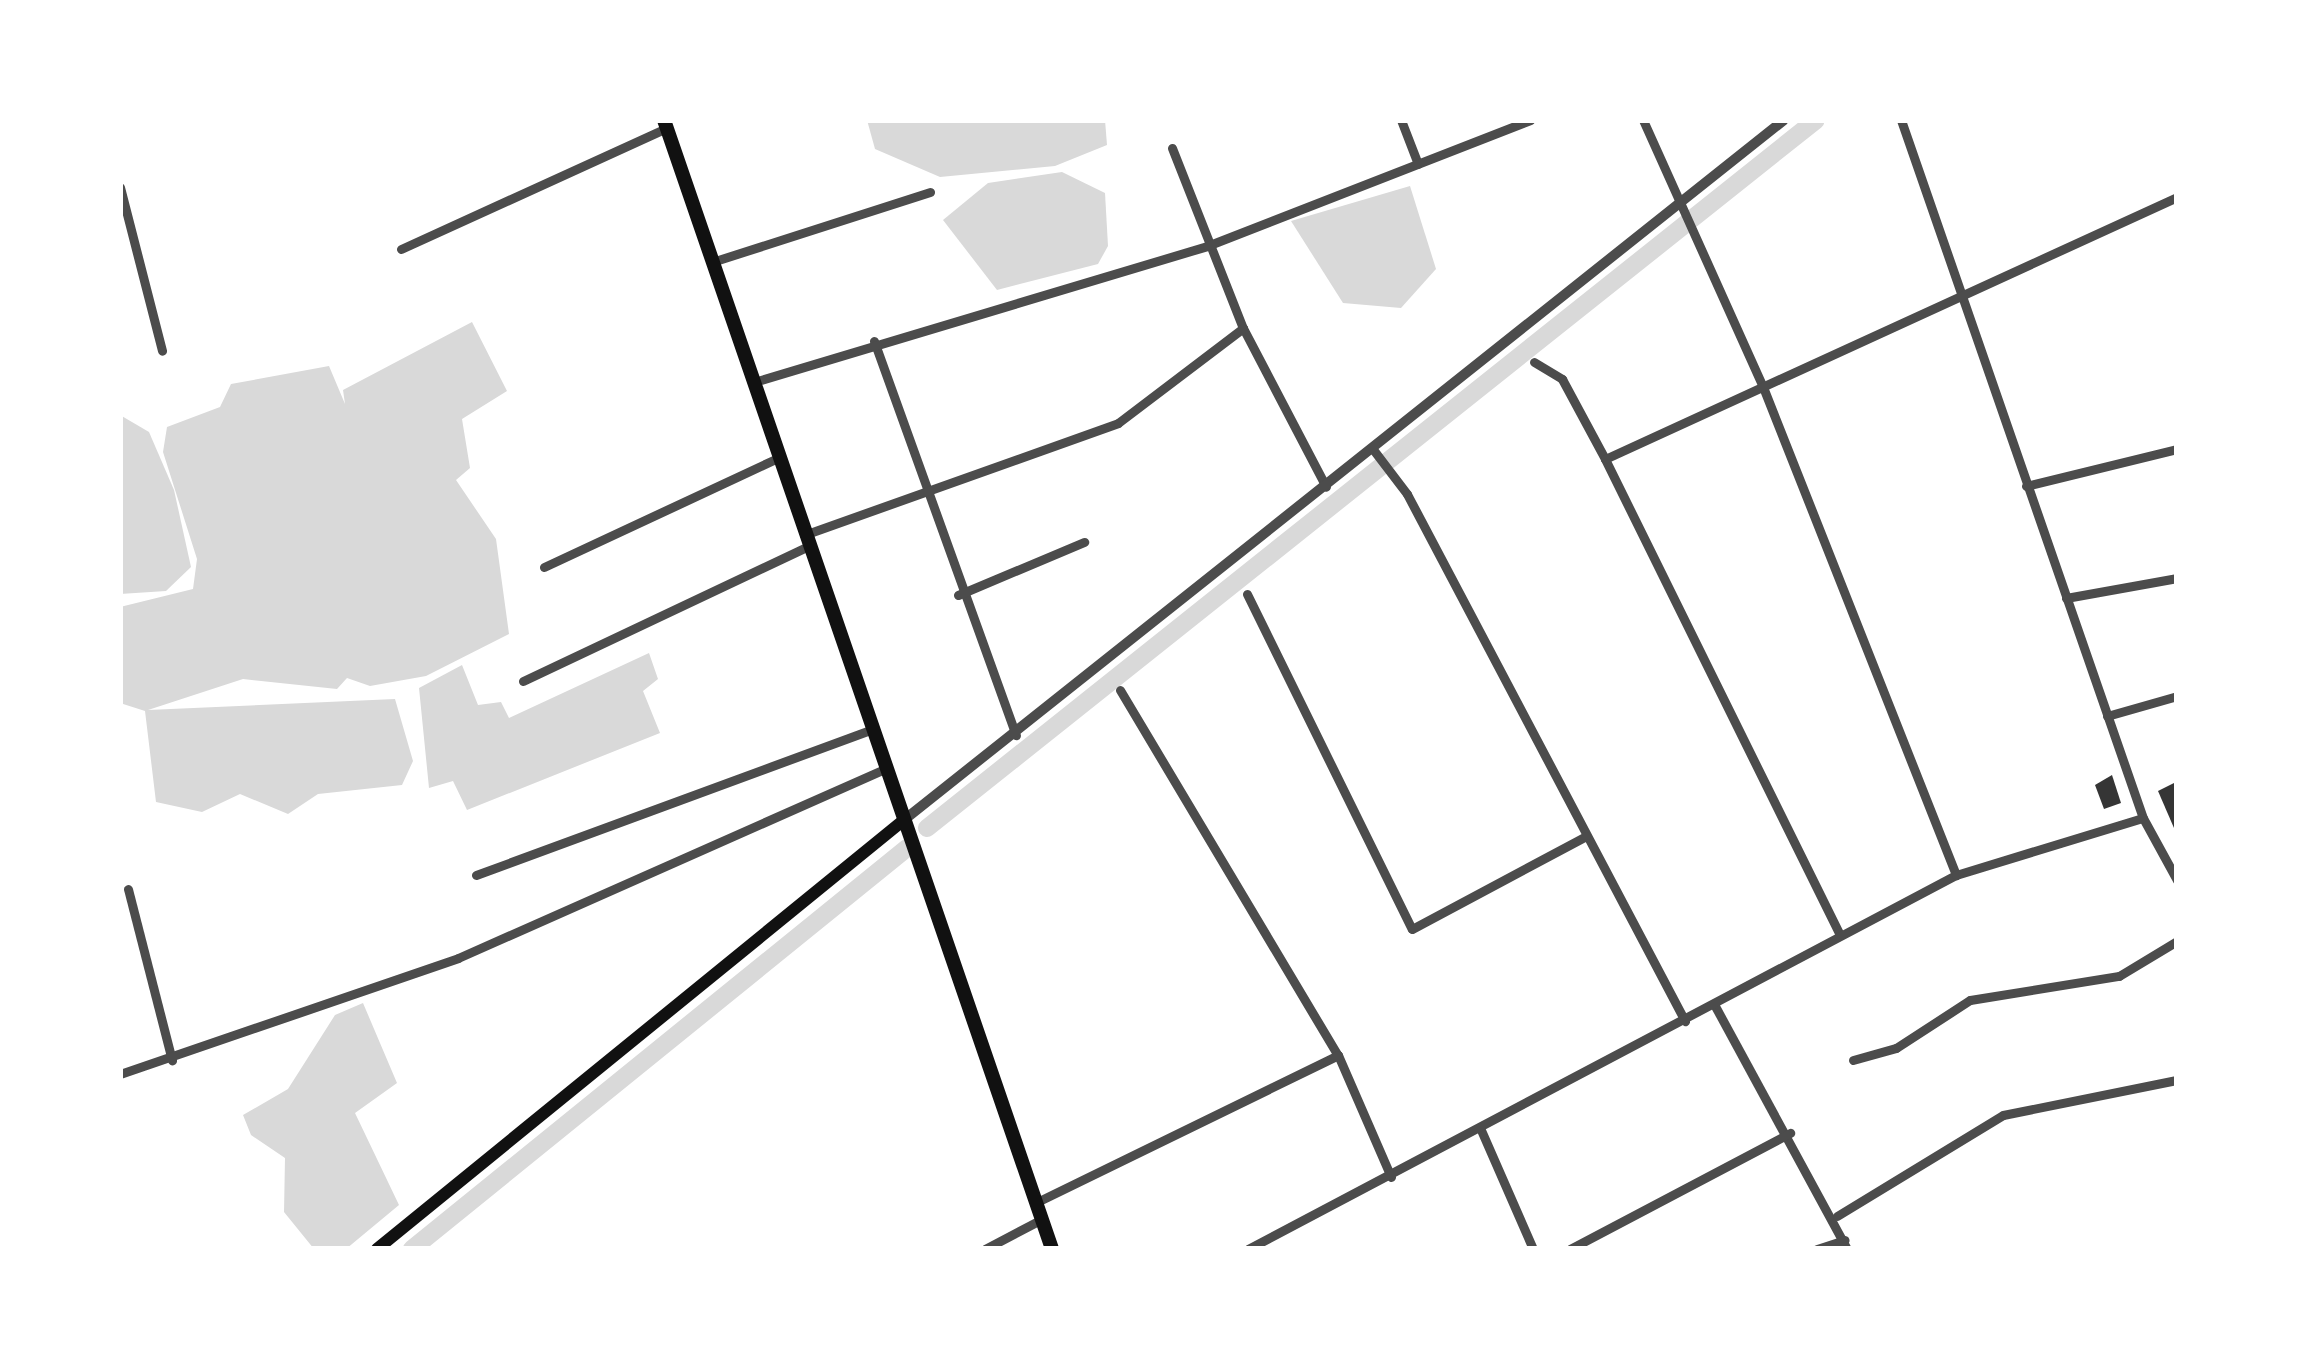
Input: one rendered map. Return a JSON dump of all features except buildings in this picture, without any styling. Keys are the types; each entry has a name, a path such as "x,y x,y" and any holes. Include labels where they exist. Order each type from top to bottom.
{"main road":[{"path":"666,124 883,770 1052,1249"},
{"path":"377,1249 904,820"}],"street":[{"path":"1401,120 1418,164"},
{"path":"754,382 874,341 1207,247 1530,120"},
{"path":"1643,120 1763,387 1956,874"},
{"path":"904,820 1376,451 1784,120"},
{"path":"1901,120 2143,818 2177,880"},
{"path":"400,249 666,124"},
{"path":"1172,148 1207,247 1243,328 1327,488"},
{"path":"120,187 162,351"},
{"path":"711,262 930,192"},
{"path":"1606,459 1961,288 2177,197"},
{"path":"523,681 806,540 1118,423 1243,328"},
{"path":"874,341 958,595 1016,735"},
{"path":"1534,362 1562,379 1606,459 1839,933"},
{"path":"2026,486 2177,449"},
{"path":"1376,451 1393,472 1685,1021"},
{"path":"544,567 778,458"},
{"path":"958,595 1084,542"},
{"path":"2066,598 2177,578"},
{"path":"1247,594 1412,929 1586,836"},
{"path":"1120,690 1338,1055 1391,1177"},
{"path":"2107,716 2177,696"},
{"path":"476,875 870,730"},
{"path":"120,1074 172,1060 458,958 883,770"},
{"path":"1248,1249 1956,874 2143,818"},
{"path":"2166,861 2177,855"},
{"path":"128,889 172,1060"},
{"path":"1853,1060 1896,1048 1955,1006 2119,976 2177,941"},
{"path":"1714,1006 1838,1216 1846,1244 1817,1249"},
{"path":"1037,1202 1338,1055"},
{"path":"1838,1216 2003,1115 2177,1080"},
{"path":"1480,1130 1533,1249"},
{"path":"1570,1249 1790,1132"},
{"path":"985,1249 1042,1219"}],"shaded area":[{"path":"867,120 1105,120 1107,145 1055,166 940,177 875,149"},
{"path":"1062,172 1105,193 1108,246 1098,264 997,290 943,220 988,183"},
{"path":"1410,186 1436,269 1401,308 1343,303 1291,221"},
{"path":"472,322 507,391 462,419 470,468 456,480 496,539 509,634 426,676 370,686 347,678 337,689 243,679 148,710 395,699 413,761 402,785 318,794 288,814 240,794 202,812 156,802 145,711 120,703 120,607 193,589 197,559 163,452 167,427 220,407 231,384 329,366 345,404 343,390"},
{"path":"120,415 149,432 174,490 191,567 166,591 120,594"},
{"path":"649,653 658,679 643,691 660,733 467,810 453,781 429,788 419,688 462,665 478,705 501,702 509,718"},
{"path":"363,1003 397,1083 355,1113 399,1205 346,1249 314,1249 284,1212 285,1158 251,1135 243,1115 288,1089 335,1015"}],"waterway":[{"path":"927,828 1816,120"},
{"path":"412,1249 907,848"}]}
